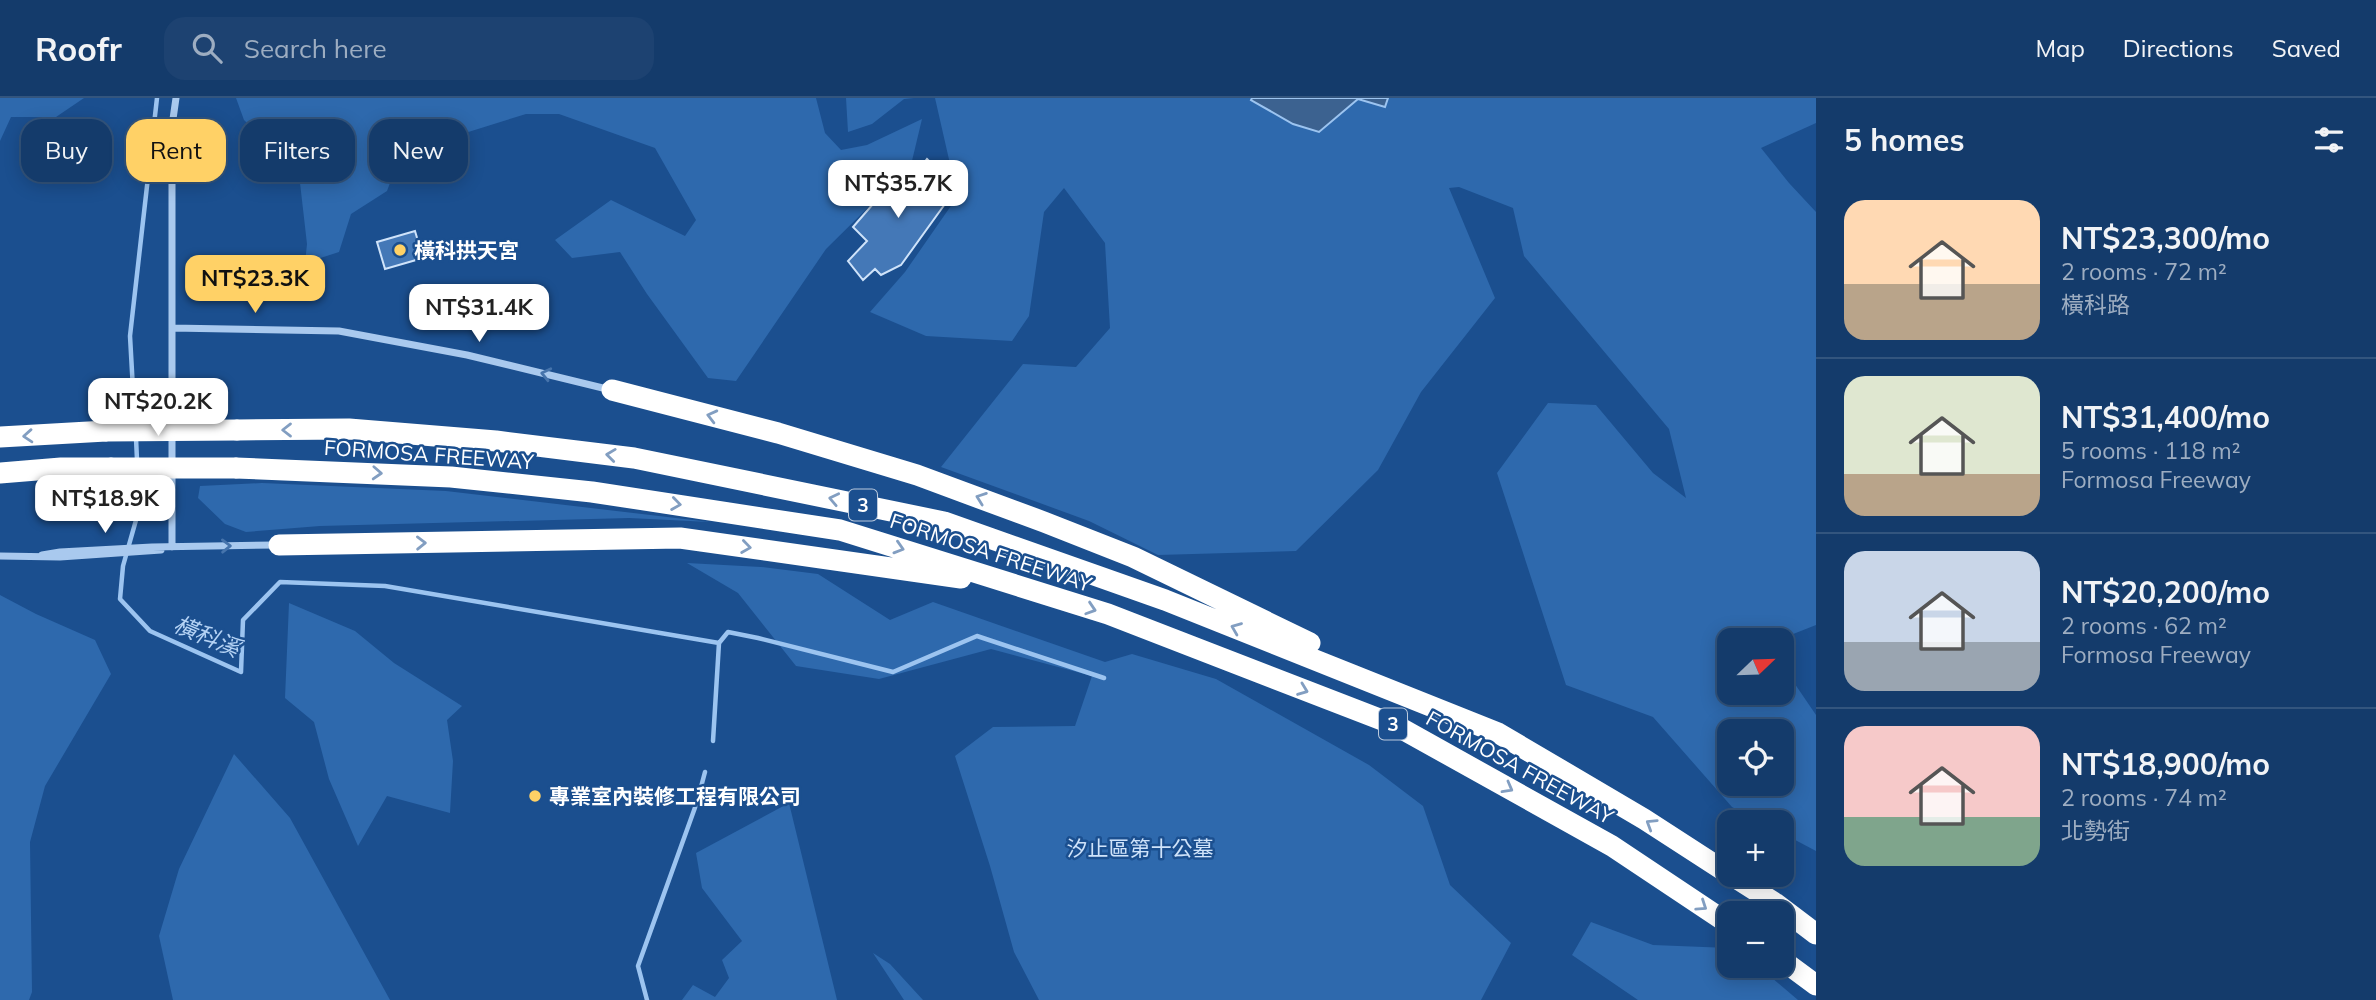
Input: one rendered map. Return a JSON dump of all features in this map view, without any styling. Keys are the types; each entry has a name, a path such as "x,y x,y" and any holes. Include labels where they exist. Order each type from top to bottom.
{"highway":[{"path":"612,390 778,433 918,475 1044,522 1133,557 1459,716"},
{"name":"FORMOSA FREEWAY","path":"0,438 106,431 349,429 496,441 634,458 944,522 1165,600 1498,733 1644,819 1717,866"},
{"name":"FORMOSA FREEWAY","path":"0,473 61,468 236,468 451,477 592,492 840,530 1108,614 1395,725 1612,846 1717,916"},
{"path":"279,545 680,538 1026,587"},
{"name":"FORMOSA FREEWAY","path":"1750,887 1816,934"},
{"path":"1794,969 1816,985"}],"street":[{"path":"172,547 172,126 176,98"},
{"path":"172,328 339,331 467,355 612,390"},
{"path":"0,556 172,547 279,545"}],"green space":[{"path":"0,98 84,98 56,117 11,117 0,141"},
{"path":"236,98 816,98 825,133 841,150 867,145 922,119 911,165 826,249 736,381 708,378 620,252 572,258 555,240 611,200 685,236 696,220 655,148 559,114 526,114 468,132 468,119 369,119 369,182 390,182 387,191 351,214 339,252 305,263 307,244 300,182 355,182 355,119 244,119"},
{"path":"846,98 914,98 904,99 872,124 848,132"},
{"path":"935,98 1358,98 1385,106 1388,98 1816,98 1816,123 1761,148 1816,212 1816,625 1794,634 1794,628 1717,628 1717,705 1794,705 1794,683 1816,715 1816,851 1794,839 1794,810 1738,810 1722,796 1794,796 1794,719 1717,719 1717,790 1653,717 1566,685 1497,473 1548,403 1596,405 1653,473 1686,498 1669,429 1524,256 1513,208 1459,187 1449,188 1495,298 1421,392 1378,470 1296,551 1158,555 1089,521 941,467 1023,364 1076,367 1110,328 1105,243 1064,188 1044,212 1029,316 1012,341 926,336 870,312 905,272 955,200 953,177"},
{"path":"262,483 446,491 710,522 629,518 320,526 246,532 225,524 198,498 200,486"},
{"name":"汐止區第十公墓","path":"687,563 761,567 818,574 890,620 933,602 1105,662 1132,654 1216,679 1369,765 1423,806 1450,885 1511,943 1481,1000 1039,1000 1014,952 955,756 993,727 1075,726 1092,676 991,649 879,679 796,666 738,593"},
{"path":"0,595 95,640 111,674 45,786 30,842 32,992 29,1000 0,1000"},
{"path":"289,603 355,631 394,663 462,706 447,720 453,761 450,813 387,796 358,846 329,779 314,722 285,698"},
{"path":"234,754 290,818 390,1000 173,1000 159,936 179,869"},
{"path":"789,803 837,1000 682,1000 693,985 715,997 729,978 722,960 742,941 702,888 696,853"},
{"path":"1591,922 1653,945 1717,948 1717,978 1772,978 1798,1000 1638,1000 1572,955"},
{"path":"873,953 890,964 923,1000 904,1000"}],"shaded area":[{"path":"1388,98 1385,107 1358,99 1319,132 1293,124 1251,100"}],"building":[{"path":"927,159 941,173 932,183 950,197 901,265 881,275 875,269 863,280 848,261 867,241 853,227 906,166 915,174"},
{"name":"橫科拱天宮","path":"415,231 423,258 385,269 377,242"}],"waterway":[{"name":"橫科溪","path":"135,425 130,336 157,98"},
{"name":"橫科溪","path":"136,438 137,460"},
{"name":"橫科溪","path":"138,473 140,506 123,566 120,599 150,631 241,672 243,620 280,582 385,586 719,643 713,741"},
{"path":"719,643 728,632 893,672 977,636 1104,678"},
{"name":"橫科溪","path":"647,1000 638,966 697,802 705,772"}],"place":[{"name":"橫科拱天宮","path":"400,250"},
{"name":"專業室內裝修工程有限公司","path":"535,796"}]}
